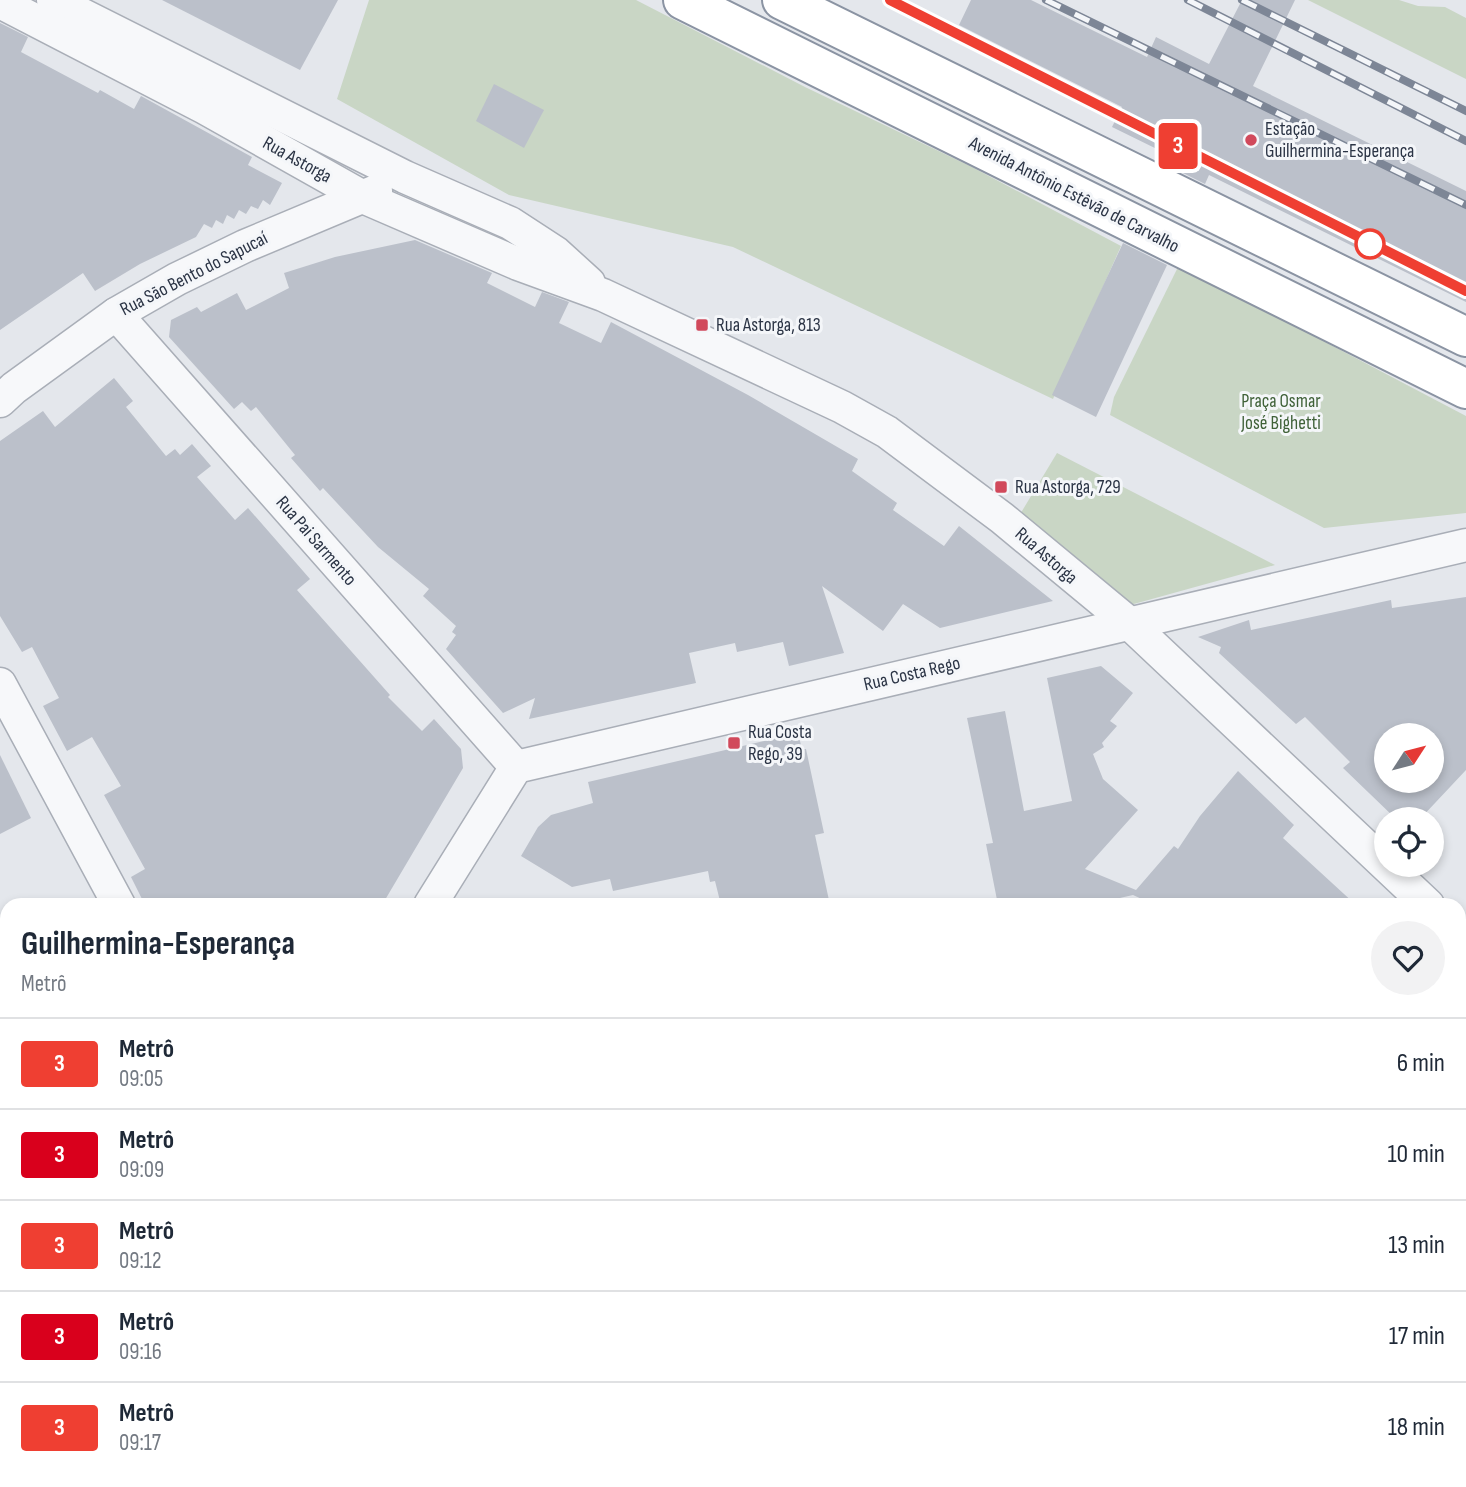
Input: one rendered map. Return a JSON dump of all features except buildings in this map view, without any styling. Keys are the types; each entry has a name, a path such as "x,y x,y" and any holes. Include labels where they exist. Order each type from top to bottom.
{"highway":[{"name":"Avenida Antônio Estêvão de Carvalho","path":"684,0 1466,390"},
{"path":"782,0 1466,337"}],"street":[{"name":"Rua Astorga","path":"53,0 405,177 510,223 556,253 603,295"},
{"name":"Rua Astorga","path":"0,2 205,108 363,197 518,264 603,295 842,407 887,432 1002,518 1129,624 1421,898"},
{"name":"Rua São Bento do Sapucaí","path":"0,401 116,314 206,264 405,177"},
{"name":"Rua Pai Sarmento","path":"116,314 516,768"},
{"name":"Rua Costa Rego","path":"516,768 1466,545"},
{"path":"0,684 115,898"},
{"path":"434,898 516,768"}],"green space":[{"path":"369,0 636,0 805,87 972,167 1121,246 1053,399 733,247 509,195 337,99"},
{"path":"1308,0 1399,0 1418,6 1445,7 1466,18 1466,79"},
{"name":"Praça Osmar José Bighetti","path":"1179,265 1466,416 1466,513 1324,528 1110,415 1114,397"},
{"path":"1057,453 1275,565 1123,607 1019,516"}],"railway":[{"path":"890,0 1466,291"},
{"path":"1046,0 1466,205"},
{"path":"1188,0 1466,141"},
{"path":"1242,0 1466,111"}],"metro line":[{"name":"3","path":"890,0 1466,291"}],"place":[{"name":"Estação Guilhermina-Esperança","path":"1251,140"},
{"name":"Rua Astorga, 813","path":"702,325"},
{"name":"Rua Astorga, 729","path":"1001,487"},
{"name":"Rua Costa Rego, 39","path":"734,743"}]}
